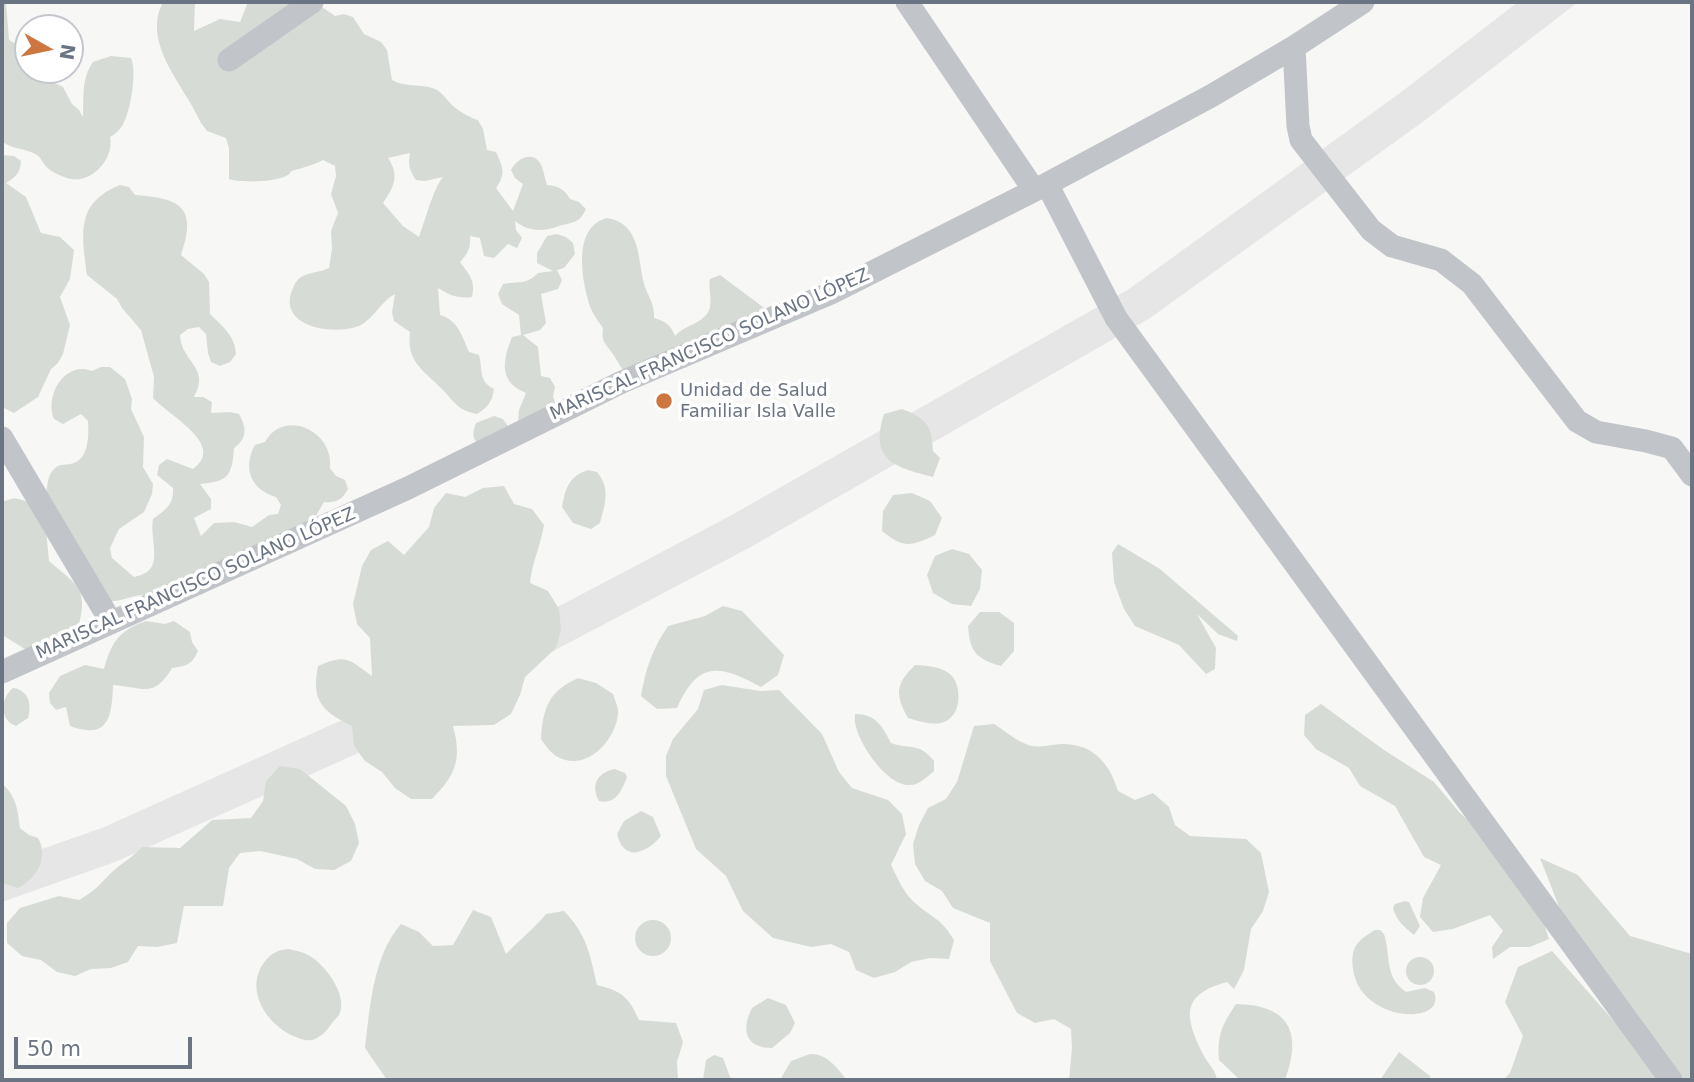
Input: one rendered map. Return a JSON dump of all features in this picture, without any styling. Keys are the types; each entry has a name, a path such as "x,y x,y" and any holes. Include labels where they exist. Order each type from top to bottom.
{"street":[{"path":"229,61 312,2"},
{"path":"907,2 1040,187 1116,318 1671,1080"},
{"name":"MARISCAL FRANCISCO SOLANO LÓPEZ","path":"2,672 408,488 622,382 831,293 1040,187 1199,102 1294,47 1363,2"},
{"path":"1294,47 1297,126 1301,139 1371,230 1392,246 1441,260 1472,284 1577,421 1595,432 1646,440 1672,448 1692,475"},
{"path":"2,438 111,622"}],"shaded area":[{"path":"2,2 6,2 9,40 14,43 14,84 57,84 63,87 83,117 85,82 93,62 111,56 131,58 133,80 124,123 110,137 108,154 92,175 75,179 64,177 48,169 37,155 2,141"},
{"path":"163,2 195,2 194,31 220,19 240,22 248,2 315,2 335,16 344,14 353,17 364,34 381,42 387,50 392,80 435,89 456,108 478,120 483,129 487,150 496,152 502,166 501,179 496,188 513,211 523,184 515,178 511,170 518,161 527,157 536,158 539,162 547,185 561,189 570,199 579,202 586,209 575,222 547,229 531,229 515,221 516,230 522,238 517,248 508,244 494,258 484,256 480,238 470,236 468,250 460,262 472,282 472,297 454,296 438,288 440,315 455,325 469,352 479,355 483,379 494,389 491,401 484,409 477,414 461,408 417,364 409,342 410,332 394,321 392,312 395,294 364,323 348,329 322,329 299,320 292,312 290,301 297,281 301,277 329,268 331,231 338,213 331,194 336,176 335,166 323,160 274,180 229,179 229,148 226,138 207,131 176,80 161,49 157,33","holes":["410,153 410,170 416,180 443,177 419,237 403,226 383,203 395,176 388,158"]},
{"path":"1518,2 1578,2 1424,121 1150,318 749,548 365,750 115,862 2,902 2,863 102,828 351,716 730,516 1129,289 1400,93"},
{"path":"2,155 14,156 21,161 17,174 6,183 26,197 41,233 60,237 74,250 70,279 60,297 70,325 63,354 51,369 38,397 14,413 2,407"},
{"path":"120,185 129,187 135,195 164,199 181,208 186,216 187,226 181,255 204,274 209,282 210,314 227,331 235,347 236,354 230,362 220,366 211,362 206,334 199,327 188,329 180,335 185,352 199,378 194,397 203,397 212,402 211,413 239,414 244,429 241,441 234,448 232,465 227,476 200,484 211,499 211,509 194,518 201,536 214,523 234,522 252,527 269,515 278,514 281,505 276,497 267,494 255,484 249,470 249,462 255,445 265,442 273,432 283,426 295,425 316,434 329,455 330,468 336,476 345,480 348,489 338,500 324,502 314,519 156,598 143,595 107,601 46,497 52,472 57,466 76,462 81,458 88,440 88,421 81,414 63,424 54,419 52,400 59,382 73,371 92,371 101,367 110,367 125,379 132,399 131,409 144,437 143,467 153,484 152,494 144,512 119,529 110,548 112,558 134,577 150,569 154,555 153,519 165,510 172,499 173,488 157,475 159,465 167,459 193,469 202,460 203,450 191,431 153,398 154,377 141,330 117,299 87,275 83,233 88,211 105,192"},
{"path":"607,218 618,221 631,233 654,318 667,324 675,336 708,313 710,279 720,275 767,310 629,376 604,342 603,328 592,312 583,271 582,257 588,232 596,223"},
{"path":"557,234 573,243 575,254 564,268 557,270 562,280 558,289 541,294 546,323 540,330 523,335 538,347 541,376 550,378 555,387 553,397 557,406 518,422 519,410 526,393 511,383 507,377 505,363 512,337 521,335 519,315 502,304 498,294 503,284 526,281 538,273 553,271 537,263 537,253 547,236"},
{"path":"902,409 922,419 929,429 933,451 940,458 933,477 897,465 883,452 880,430 884,414"},
{"path":"494,416 503,419 510,429 482,448 474,437 476,423"},
{"path":"588,470 597,472 605,491 600,523 591,529 573,523 562,507 569,484 576,476"},
{"path":"504,486 514,504 532,509 544,525 530,583 548,591 559,609 561,630 556,648 525,677 511,714 494,725 453,726 457,757 452,774 432,799 411,799 395,788 382,772 365,761 354,746 352,726 321,704 316,688 318,666 342,659 372,676 370,638 357,624 353,604 362,566 371,550 388,541 404,555 429,527 434,508 446,493 465,497 483,488"},
{"path":"912,493 930,501 942,518 935,535 907,544 882,531 883,511 893,495"},
{"path":"14,498 34,503 45,520 49,561 77,587 82,602 79,624 45,648 25,649 2,635 2,502"},
{"path":"1118,544 1160,569 1238,636 1237,641 1218,634 1197,614 1216,648 1215,669 1206,674 1179,645 1135,626 1124,609 1114,582 1112,553"},
{"path":"952,549 969,554 982,570 980,589 971,606 952,604 933,593 927,575 935,556"},
{"path":"723,606 742,611 784,655 778,675 761,687 733,674 711,671 693,682 677,708 657,709 641,696 650,660 668,626 705,616"},
{"path":"980,612 999,612 1014,623 1014,651 1001,666 980,657 970,642 968,626"},
{"path":"146,621 165,624 174,621 190,632 198,651 191,662 172,668 160,684 148,689 113,685 109,716 100,728 83,730 70,726 66,707 56,710 50,703 49,693 60,676 85,665 104,669 113,645 123,633"},
{"path":"915,665 935,667 952,676 957,687 958,700 951,718 942,723 932,723 908,718 899,690 904,678"},
{"path":"578,678 596,683 613,694 618,715 611,736 604,745 587,758 577,761 556,756 541,739 549,702 560,689"},
{"path":"722,685 760,691 779,690 822,734 839,772 852,788 888,800 902,814 906,834 891,865 909,896 939,921 954,940 949,959 930,958 911,962 895,972 874,978 856,970 849,952 831,944 811,947 773,938 743,911 726,876 696,849 666,776 666,756 673,739 698,709 704,690"},
{"path":"13,688 26,695 30,708 28,718 16,726 7,719 4,709 6,697"},
{"path":"1321,704 1434,782 1460,813 1504,851 1543,921 1549,939 1530,947 1510,947 1493,959 1492,947 1503,931 1490,915 1453,929 1433,932 1420,917 1423,898 1441,865 1424,857 1395,806 1360,786 1349,768 1316,749 1304,735 1305,715"},
{"path":"855,714 873,719 881,726 891,743 924,751 934,761 934,771 913,785 891,778 864,746 855,723"},
{"path":"994,724 1031,746 1065,744 1085,748 1106,765 1118,791 1135,800 1153,793 1169,807 1175,825 1190,836 1246,839 1261,853 1269,892 1263,911 1251,929 1244,970 1234,989 1227,982 1211,987 1200,994 1190,1010 1193,1030 1217,1080 1069,1080 1071,1029 1054,1019 1035,1023 1017,1013 990,961 990,923 953,908 942,891 925,881 915,864 913,844 919,825 928,808 946,799 957,782 974,726"},
{"path":"280,766 300,769 346,806 355,824 359,843 351,861 334,870 315,869 297,859 260,851 240,853 229,868 223,906 184,906 177,943 157,947 138,946 128,962 111,968 91,969 75,976 57,972 41,960 22,956 7,943 7,923 20,908 59,896 79,900 93,891 142,847 180,848 212,820 251,818 263,801 266,781"},
{"path":"615,769 625,773 627,777 623,787 614,799 599,801 595,790 597,780 604,773"},
{"path":"2,784 13,798 20,828 38,838 41,845 42,860 36,873 18,888 2,883"},
{"path":"641,811 653,817 661,836 649,847 630,852 620,843 617,834 624,821"},
{"path":"1540,858 1578,875 1630,936 1692,954 1692,1080 1503,1080 1510,1073 1523,1036 1505,1002 1518,967 1552,951 1620,1028 1569,932"},
{"path":"1409,902 1420,926 1414,935 1404,927 1394,912 1395,904"},
{"path":"473,910 491,917 506,954 546,914 564,911 583,937 597,985 624,996 639,1020 676,1023 683,1042 677,1062 678,1080 387,1080 365,1048 374,983 384,951 401,924 419,932 433,946 453,945"},
{"path":"653,920 666,925 671,938 666,951 653,956 640,951 635,938 640,925"},
{"path":"1375,930 1384,934 1391,973 1399,986 1406,992 1425,988 1434,992 1435,1003 1428,1010 1416,1014 1401,1014 1385,1009 1371,1000 1359,987 1353,969 1354,950 1364,937"},
{"path":"289,949 316,960 334,982 341,999 339,1015 323,1033 312,1040 285,1032 267,1015 257,994 256,982 266,960 276,952"},
{"path":"1420,957 1430,961 1434,971 1430,981 1420,985 1410,981 1406,971 1410,961"},
{"path":"768,998 786,1005 795,1023 790,1033 772,1048 756,1045 746,1030 752,1008"},
{"path":"1236,1004 1269,1010 1287,1024 1292,1048 1285,1080 1240,1080 1219,1060 1222,1030"},
{"path":"1399,1052 1430,1076 1431,1080 1380,1080"},
{"path":"810,1054 827,1059 847,1080 780,1080 791,1061"},
{"path":"714,1055 723,1058 730,1077 735,1080 703,1080 706,1060"}],"place":[{"name":"Unidad de Salud Familiar Isla Valle","path":"664,401"}]}
